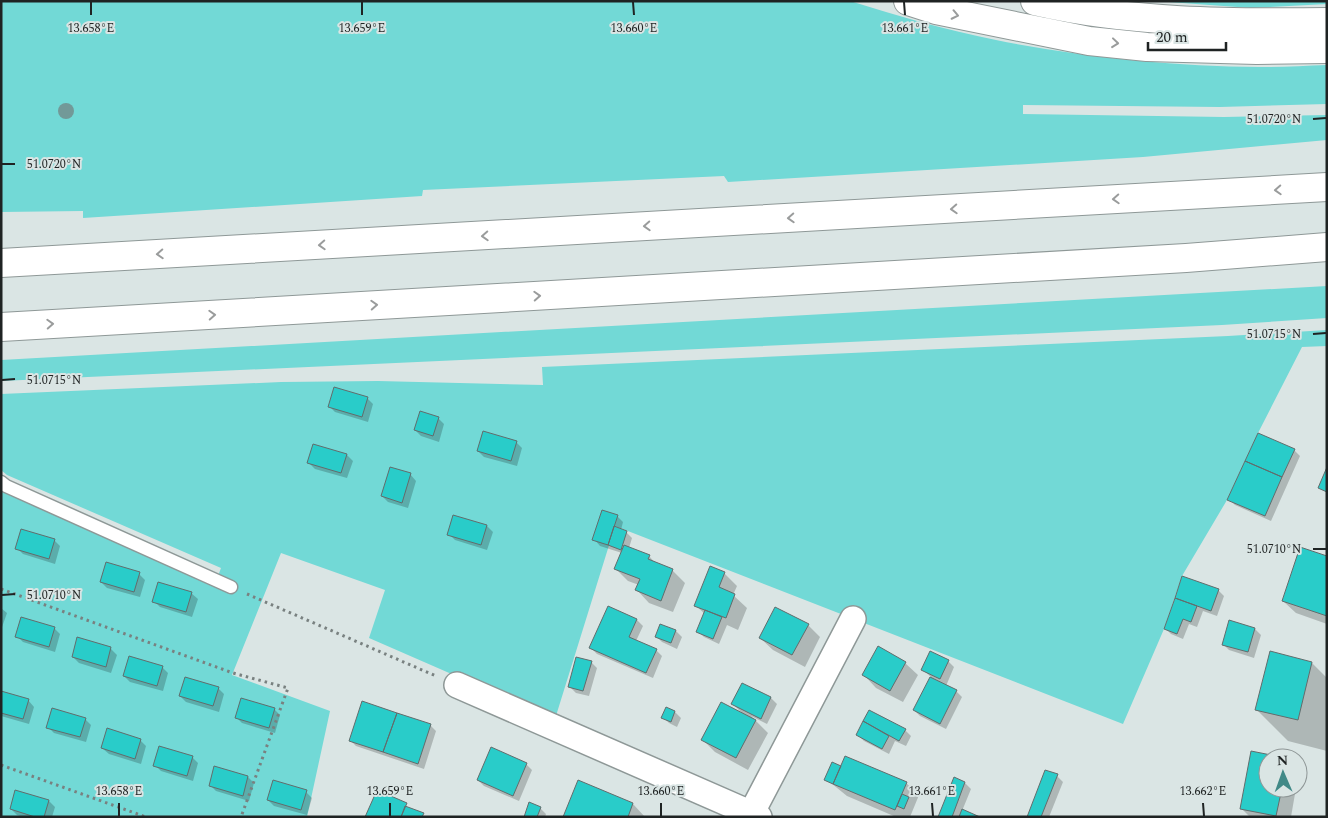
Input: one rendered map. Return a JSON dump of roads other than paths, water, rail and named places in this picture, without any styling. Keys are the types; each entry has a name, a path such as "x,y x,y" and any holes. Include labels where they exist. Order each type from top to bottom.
{"highway":[{"path":"908,1 936,10 1089,41 1147,46 1257,50 1327,49"},
{"path":"1035,1 1131,17 1250,23 1327,22"},
{"path":"1,263 1327,187"},
{"path":"1,327 1186,258 1327,247"},
{"path":"1,252 66,260"}],"street":[{"path":"457,685 755,815 853,619"}],"lane":[{"path":"1,482 6,486 231,587"}]}
